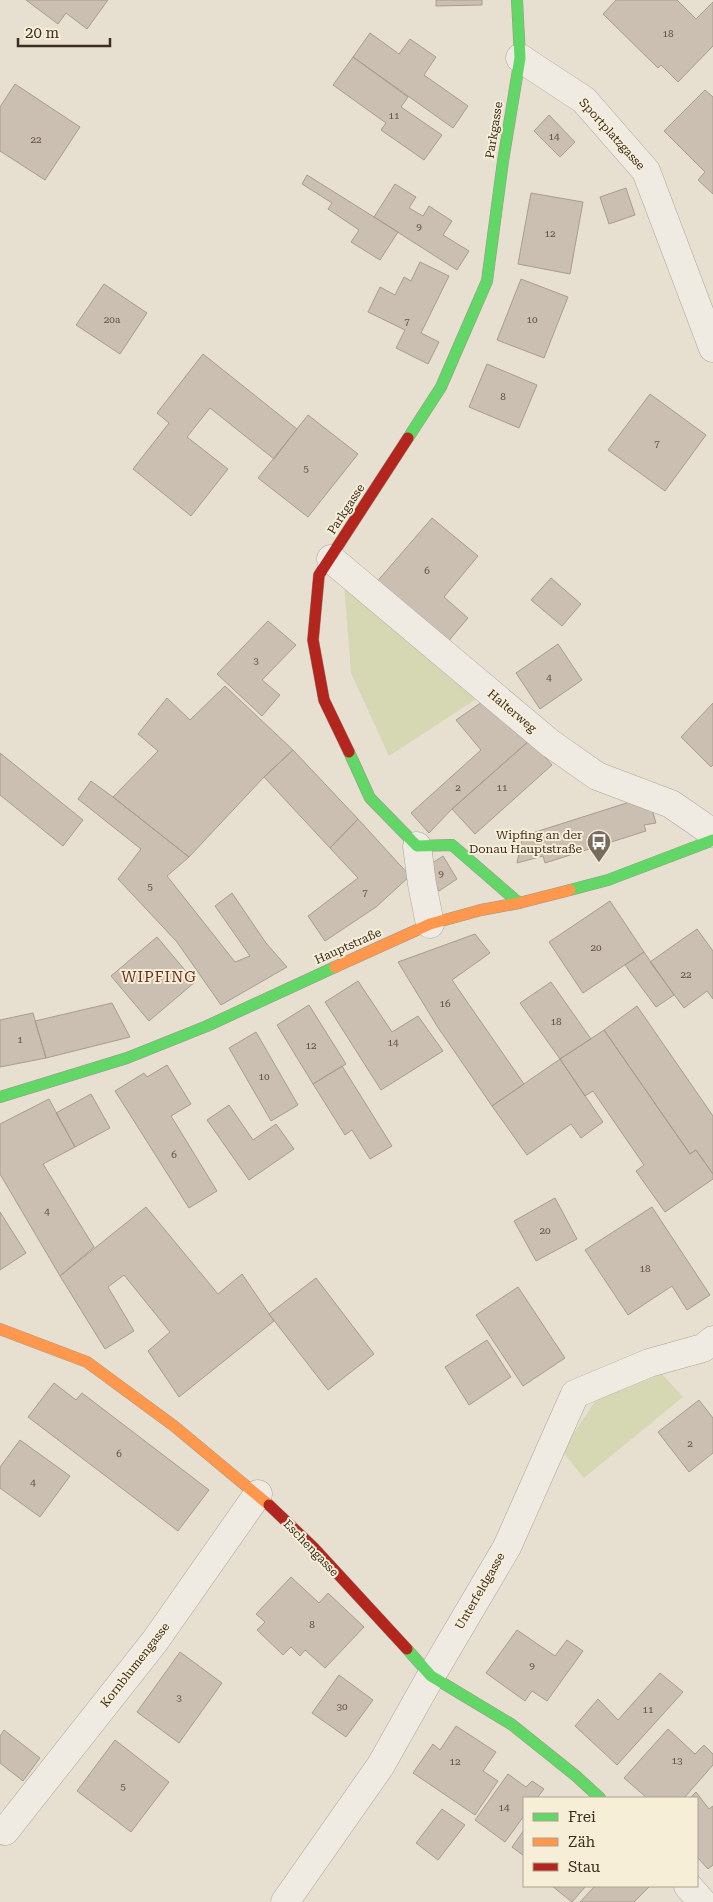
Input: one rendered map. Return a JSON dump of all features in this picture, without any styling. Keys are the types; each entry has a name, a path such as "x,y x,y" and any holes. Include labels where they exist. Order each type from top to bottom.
{"street":[{"path":"517,0 520,58"},
{"name":"Sportplatzgasse","path":"520,58 584,100 646,171 713,348"},
{"name":"Parkgasse","path":"417,846 370,798 324,700 313,640 319,574 331,559 441,387 487,281 503,161 520,58"},
{"name":"Halterweg","path":"331,559 558,749 597,776 671,804 713,833"},
{"name":"Hauptstraße","path":"0,1097 127,1058 207,1026 430,924 480,910 519,903 608,880 713,840"},
{"path":"430,924 417,846 452,846 519,903"},
{"name":"Eschengasse","path":"0,1329 87,1362 174,1426 258,1494 314,1548 431,1676 511,1724 576,1776 599,1797"},
{"name":"Unterfeldgasse","path":"286,1902 381,1765 506,1547 575,1394 649,1363 710,1350"},
{"name":"Kornblumengasse","path":"5,1831 155,1641 258,1494"},
{"path":"689,1887 702,1902"}],"green space":[{"path":"344,583 481,696 389,756 351,673"},
{"path":"662,1374 683,1397 584,1478 562,1451 596,1400"}],"building":[{"path":"26,0 108,0 87,29 66,13 58,24"},
{"path":"436,0 482,0 482,5 436,6"},
{"path":"616,0 677,0 696,19 713,2 713,46 678,82 661,65 658,68 603,14"},
{"path":"370,33 399,54 410,39 436,57 424,75 468,106 453,128 353,57"},
{"path":"353,57 408,97 401,107 442,135 424,160 381,130 386,123 333,85"},
{"path":"15,84 80,127 45,180 0,151 0,107"},
{"path":"705,90 713,97 713,194 698,180 705,172 664,131"},
{"path":"549,115 575,142 560,157 534,131"},
{"path":"307,175 398,232 380,260 351,242 359,230 328,209 332,203 302,184"},
{"path":"395,184 416,197 409,208 423,216 429,206 452,221 443,235 469,251 457,270 374,217"},
{"path":"626,188 635,215 609,224 600,197"},
{"path":"531,193 583,202 570,274 518,264"},
{"path":"420,262 449,276 421,333 439,342 428,364 396,348 405,330 368,312 380,287 395,295 404,277 411,281"},
{"path":"521,279 568,297 544,358 497,340"},
{"path":"104,284 147,313 120,354 76,325"},
{"path":"203,354 297,429 274,459 210,408 187,437 228,469 191,516 133,469 169,423 157,413"},
{"path":"487,364 537,385 519,428 469,407"},
{"path":"650,394 706,435 665,491 608,450"},
{"path":"308,415 358,454 308,517 258,478"},
{"path":"432,518 478,556 444,597 468,618 446,644 375,584"},
{"path":"551,578 581,604 562,626 531,600"},
{"path":"268,621 296,645 262,680 280,695 262,716 217,674"},
{"path":"558,644 582,680 540,709 516,673"},
{"path":"225,686 293,750 264,777 189,857 113,797 158,751 138,734 167,698 190,720"},
{"path":"482,702 530,740 452,809 429,833 411,813 481,750 456,720"},
{"path":"713,703 713,765 711,767 681,737"},
{"path":"530,740 552,765 475,834 452,809"},
{"path":"293,750 358,819 330,848 264,777"},
{"path":"0,753 83,820 63,846 0,795"},
{"path":"91,781 189,857 167,876 235,962 250,956 215,906 232,893 266,943 287,967 221,1005 177,942 118,879 141,849 78,799"},
{"path":"636,800 650,803 656,823 644,825 646,831 545,863 543,856 517,863 523,836"},
{"path":"358,819 410,876 376,907 325,941 308,916 358,878 330,848"},
{"path":"443,856 457,879 439,891 425,868"},
{"path":"610,901 644,952 583,993 549,942"},
{"path":"697,929 713,951 713,999 707,991 684,1008 650,962"},
{"path":"475,934 490,953 452,980 524,1084 492,1106 437,1026 398,962"},
{"path":"157,937 195,982 149,1021 111,976"},
{"path":"644,952 674,995 656,1007 625,965"},
{"path":"358,981 392,1032 418,1016 443,1051 381,1090 325,1002"},
{"path":"551,982 591,1039 560,1059 520,1003"},
{"path":"112,1003 130,1037 46,1058 35,1021"},
{"path":"309,1005 346,1064 313,1084 277,1025"},
{"path":"637,1006 713,1116 713,1174 696,1150 690,1154 604,1030"},
{"path":"33,1013 46,1058 0,1067 0,1020"},
{"path":"604,1030 690,1154 696,1150 713,1174 713,1179 665,1212 636,1171 644,1165 593,1091 585,1096 560,1059"},
{"path":"256,1032 298,1105 271,1121 229,1048"},
{"path":"560,1059 603,1122 581,1138 571,1124 527,1155 492,1106"},
{"path":"167,1065 191,1104 171,1116 217,1191 189,1208 115,1091 144,1073 147,1077"},
{"path":"342,1066 392,1146 370,1159 352,1130 345,1135 313,1084"},
{"path":"91,1094 110,1128 75,1147 56,1113"},
{"path":"49,1099 75,1147 43,1164 94,1247 60,1276 0,1174 0,1124"},
{"path":"229,1105 253,1140 276,1124 294,1149 249,1180 207,1120"},
{"path":"555,1198 577,1239 536,1261 514,1221"},
{"path":"146,1207 218,1294 242,1274 274,1321 179,1397 148,1351 170,1332 124,1275 108,1287 134,1331 105,1349 60,1276"},
{"path":"652,1207 710,1295 687,1310 672,1286 628,1315 585,1250"},
{"path":"0,1212 26,1253 0,1270"},
{"path":"316,1278 374,1354 328,1390 269,1314"},
{"path":"518,1287 565,1358 523,1386 476,1315"},
{"path":"487,1340 511,1377 469,1405 445,1367"},
{"path":"54,1383 76,1400 82,1393 209,1490 178,1531 28,1417"},
{"path":"699,1400 713,1418 713,1453 689,1472 658,1432"},
{"path":"20,1440 70,1476 40,1517 0,1488 0,1467"},
{"path":"291,1577 319,1603 328,1593 364,1627 325,1668 305,1650 300,1656 291,1647 283,1655 257,1630 265,1622 256,1614"},
{"path":"517,1630 555,1656 567,1640 583,1651 547,1701 532,1691 525,1701 486,1673"},
{"path":"180,1652 222,1683 179,1743 137,1712"},
{"path":"660,1673 683,1692 617,1765 575,1726 598,1699 618,1720"},
{"path":"339,1675 373,1700 346,1737 312,1713"},
{"path":"456,1726 496,1752 483,1771 498,1781 475,1815 413,1773 433,1744 440,1750"},
{"path":"668,1729 695,1754 704,1745 713,1754 713,1765 685,1797 646,1797 624,1778"},
{"path":"4,1730 40,1758 23,1781 0,1763 0,1736"},
{"path":"115,1740 169,1782 131,1832 77,1791"},
{"path":"508,1774 526,1787 532,1781 544,1789 538,1797 523,1797 523,1817 505,1842 475,1820"},
{"path":"696,1792 709,1809 713,1806 713,1865 708,1869 698,1858 698,1797 691,1797"},
{"path":"442,1809 465,1825 438,1860 416,1843"},
{"path":"523,1831 523,1855 512,1847"},
{"path":"553,1887 585,1887 572,1902"},
{"path":"594,1887 649,1887 634,1902 580,1902"}],"traffic: fast":[{"path":"408,438 441,387 487,281 503,161 520,58 517,0"},
{"path":"349,752 370,798 417,846 452,845 519,903"},
{"path":"570,890 608,880 713,840"},
{"path":"0,1097 127,1058 207,1026 335,967"},
{"path":"407,1649 431,1676 511,1724 576,1776 599,1797"}],"traffic: slow":[{"path":"335,967 430,924 481,910 519,903 570,890"},
{"path":"0,1329 87,1362 174,1426 269,1505"}],"traffic: jam":[{"path":"349,752 324,700 313,640 319,575 408,438"},
{"path":"269,1505 314,1548 407,1649"}],"place":[{"name":"Wipfing an der Donau Hauptstraße","path":"599,863"}],"district":[{"name":"WIPFING","path":"159,977"}]}
